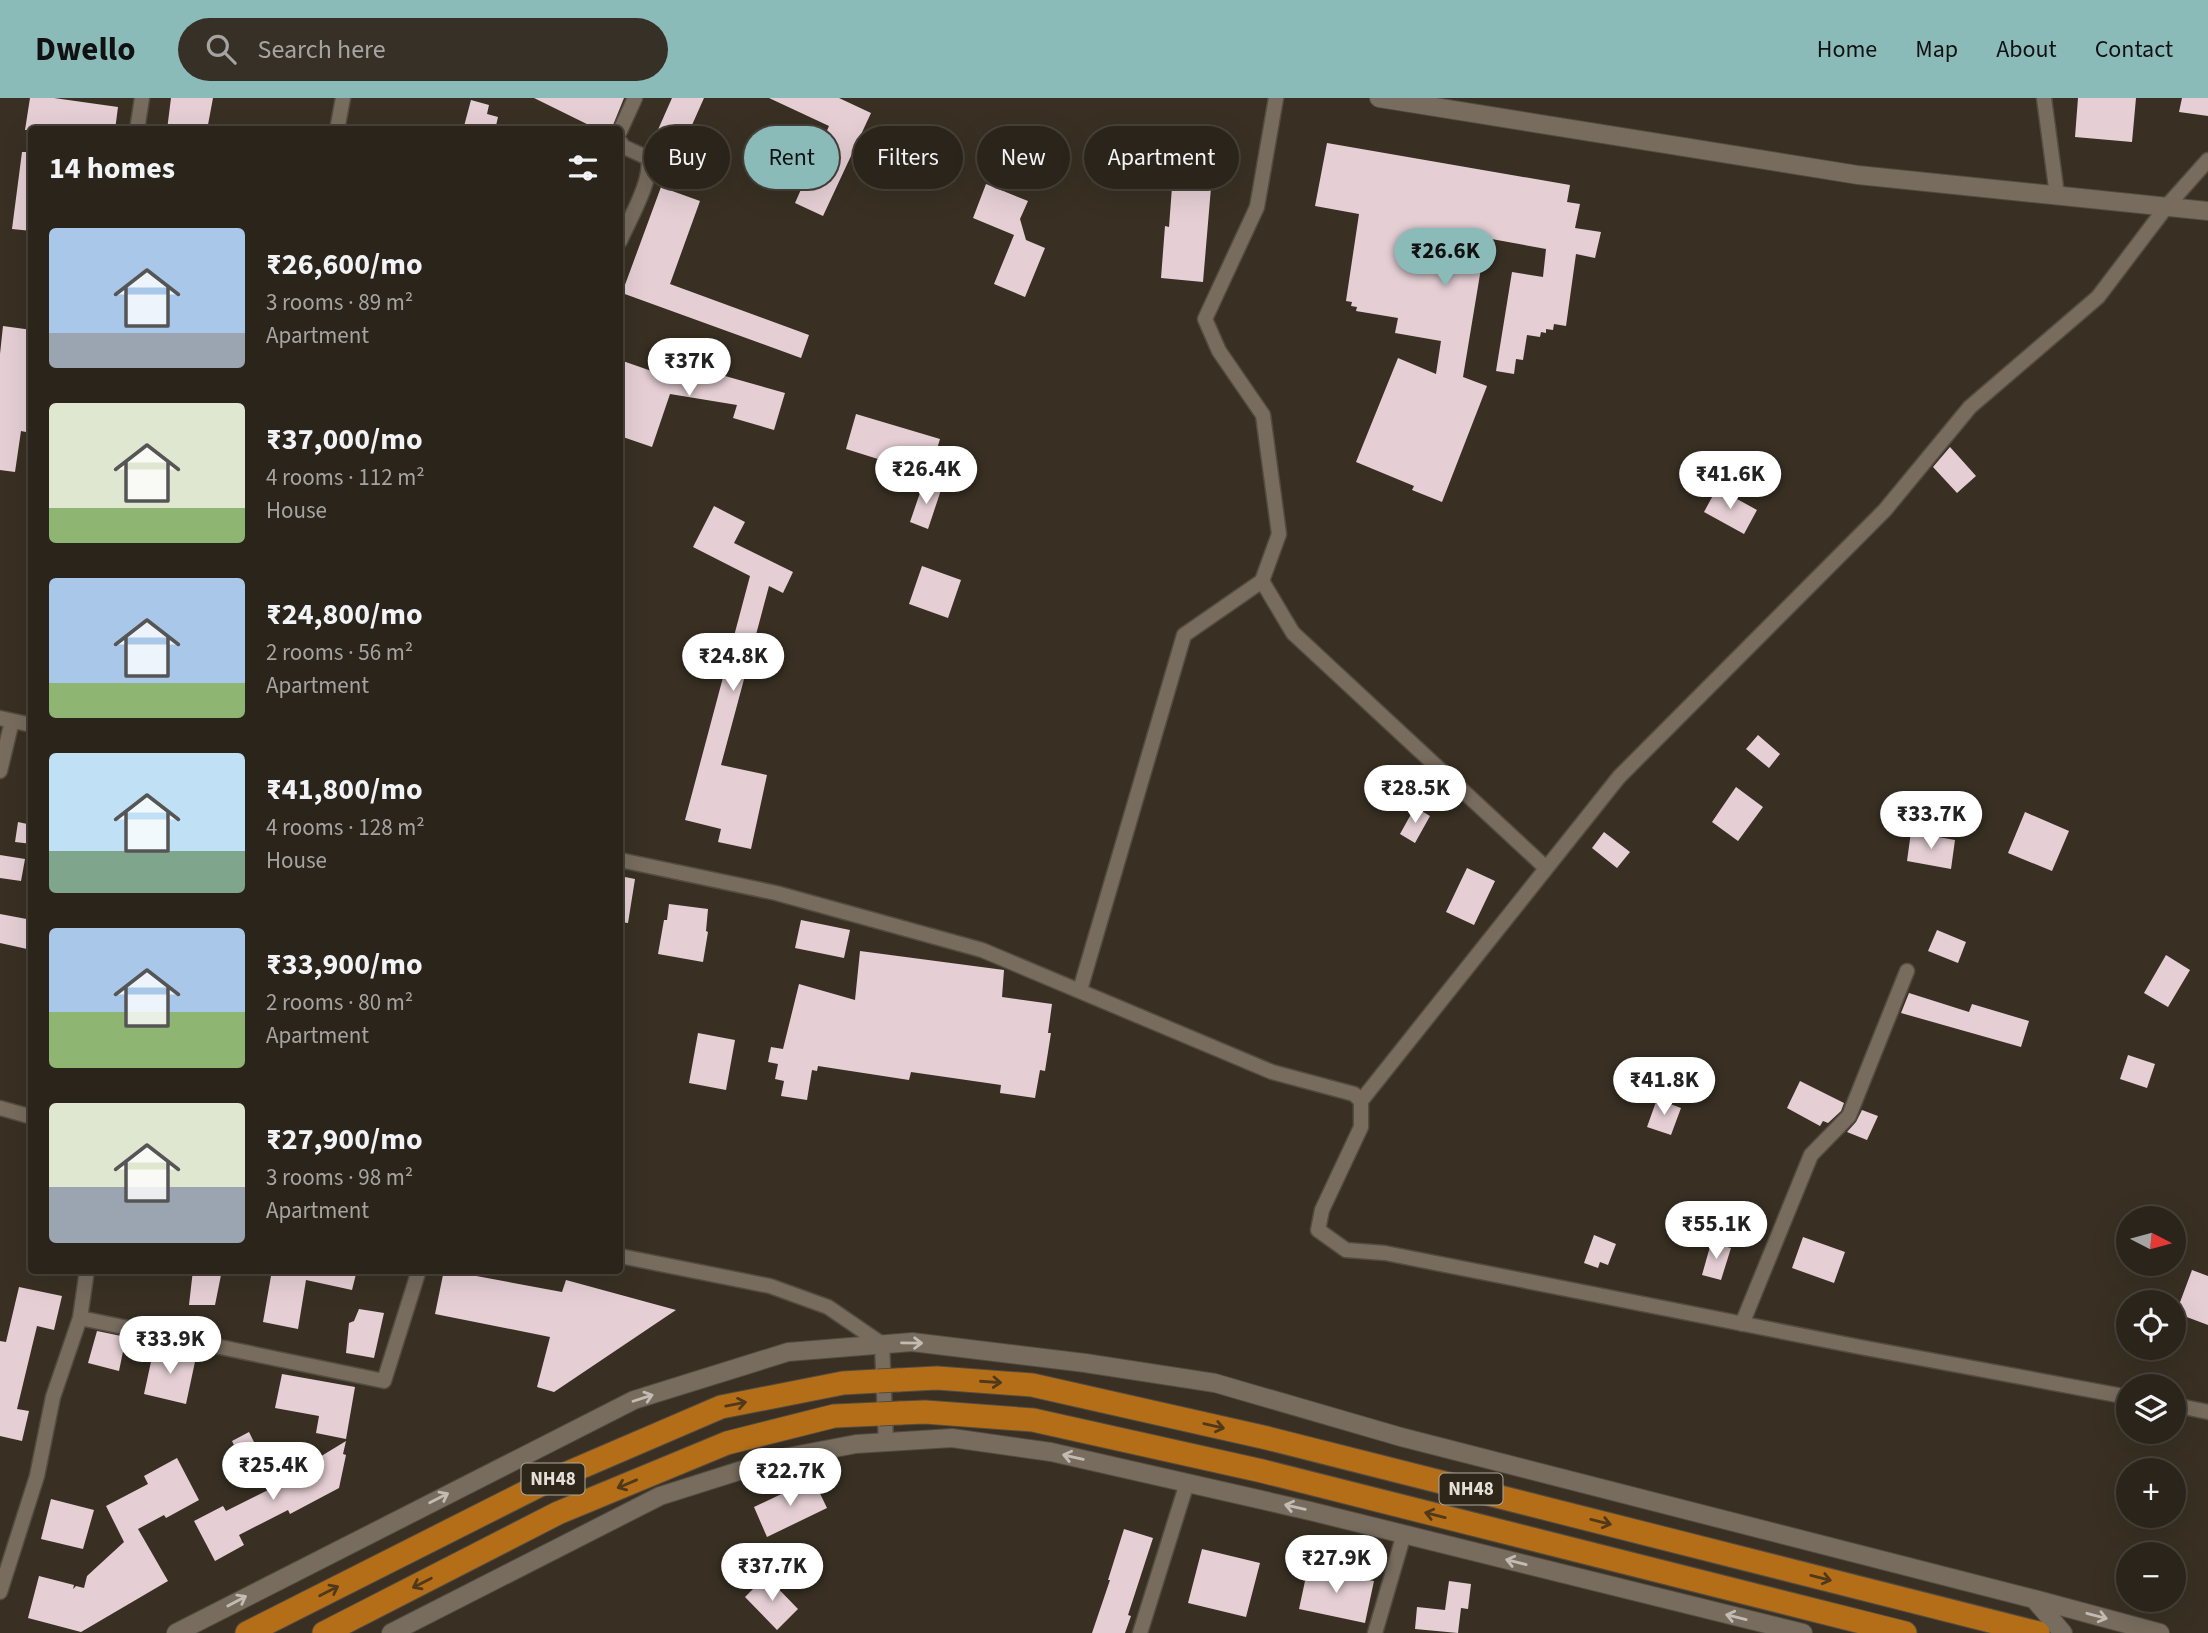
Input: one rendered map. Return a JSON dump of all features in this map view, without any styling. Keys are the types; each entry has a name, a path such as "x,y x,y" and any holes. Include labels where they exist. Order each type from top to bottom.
{"highway":[{"name":"NH48","path":"247,1633 542,1483 721,1407 843,1383 937,1378 1032,1385 1267,1438 2038,1633"},
{"name":"NH48","path":"324,1633 558,1513 727,1443 834,1416 925,1412 1033,1420 1262,1471 1905,1633"}],"street":[{"path":"138,126 142,98"},
{"path":"338,126 343,98"},
{"path":"622,126 635,98"},
{"path":"1080,990 1184,635 1262,581 1279,534 1263,415 1219,351 1205,319 1257,207 1276,98"},
{"path":"1379,98 1858,175 2208,211"},
{"path":"2044,98 2057,195"},
{"path":"623,146 648,158 650,166 623,235"},
{"path":"2116,1395 1385,1253 1346,1250 1318,1230 1322,1210 1361,1127 1362,1101 1619,777 1885,510 1969,407 2098,297 2167,206 2208,160"},
{"path":"1262,581 1293,633 1546,868"},
{"path":"0,771 6,720 28,724"},
{"path":"623,861 776,893 982,950 1272,1072 1354,1094 1362,1101"},
{"path":"1742,1324 1811,1156 1849,1116 1907,971"},
{"path":"0,1108 28,1116"},
{"path":"623,1257 770,1286 828,1307 882,1344"},
{"path":"0,1592 37,1476 53,1397 80,1318 86,1274"},
{"path":"80,1318 384,1381 418,1274"},
{"path":"176,1633 634,1401 788,1352 912,1342 1085,1363 1215,1383 1401,1437 2160,1633"},
{"path":"882,1344 886,1442"},
{"path":"2186,1407 2208,1412"},
{"path":"391,1633 660,1496 777,1459 856,1444 952,1438 1051,1452 1187,1483 1404,1534 1763,1628 1803,1633"},
{"path":"1140,1633 1187,1483"},
{"path":"1375,1633 1404,1534"},
{"path":"2034,1599 2063,1633"}],"building":[{"path":"30,98 54,98 118,107 116,126 28,126 28,130 25,130"},
{"path":"171,98 213,98 208,126 168,126"},
{"path":"534,98 624,98 613,126 591,126"},
{"path":"672,98 704,98 692,125 694,126 660,126"},
{"path":"769,98 839,98 871,113 865,126 853,126 853,152 839,182 839,126 829,126"},
{"path":"2078,98 2136,98 2132,142 2075,137"},
{"path":"2182,98 2208,98 2208,116 2179,112"},
{"path":"471,100 489,105 487,114 498,117 496,126 464,126"},
{"path":"1327,143 1570,185 1567,202 1580,204 1575,228 1601,232 1595,258 1576,254 1566,326 1554,324 1553,330 1546,329 1546,333 1541,332 1540,337 1527,335 1523,360 1516,359 1514,374 1496,371 1512,272 1543,277 1546,249 1486,238 1463,377 1487,386 1442,502 1412,490 1414,486 1356,462 1398,358 1436,374 1441,341 1395,333 1398,318 1356,311 1357,307 1351,306 1352,302 1346,301 1359,214 1315,206"},
{"path":"22,152 28,152 28,231 12,229"},
{"path":"660,189 667,189 700,201 670,284 809,335 801,358 623,293"},
{"path":"801,189 836,189 823,216 795,203"},
{"path":"984,189 998,189 1028,201 1020,219 1026,240 1045,248 1025,297 994,284 1014,235 973,218"},
{"path":"1172,189 1211,189 1203,282 1161,278 1165,226 1169,227"},
{"path":"3,326 28,329 28,418 26,432 21,431 15,472 0,470 0,354"},
{"path":"623,361 683,382 686,363 726,369 725,376 785,393 774,430 733,418 737,405 670,394 652,447 623,437"},
{"path":"856,414 940,439 929,475 846,449"},
{"path":"1950,447 1976,476 1957,493 1933,467"},
{"path":"923,484 941,490 928,529 910,522"},
{"path":"1717,488 1757,510 1744,534 1704,512"},
{"path":"714,506 745,522 734,543 793,572 783,593 769,586 721,765 767,775 751,849 718,842 721,829 685,820 750,576 693,547"},
{"path":"922,566 961,580 948,618 909,604"},
{"path":"1758,735 1780,754 1769,768 1746,749"},
{"path":"1736,787 1763,807 1738,841 1712,822"},
{"path":"1415,807 1430,816 1415,843 1400,834"},
{"path":"2025,812 2069,831 2052,871 2008,853"},
{"path":"18,822 28,824 28,844 15,842"},
{"path":"1604,832 1630,852 1617,868 1592,848"},
{"path":"1911,832 1955,840 1951,869 1907,861"},
{"path":"0,855 25,859 21,881 0,878"},
{"path":"1467,868 1495,881 1474,925 1446,912"},
{"path":"623,877 635,879 628,923 623,922"},
{"path":"669,904 708,909 708,932 703,962 658,954"},
{"path":"0,914 28,919 27,949 0,943"},
{"path":"801,920 850,930 844,958 795,948"},
{"path":"1937,930 1966,942 1958,963 1928,951"},
{"path":"860,951 1004,970 1002,997 1052,1004 1045,1071 1040,1070 1035,1098 1000,1093 1001,1085 911,1072 909,1080 818,1066 817,1071 812,1070 807,1100 781,1096 784,1081 775,1079 778,1064 768,1062 771,1047 783,1049 799,984 855,1000"},
{"path":"2166,955 2190,970 2168,1007 2144,993"},
{"path":"1909,993 1969,1012 1972,1004 2029,1021 2021,1047 1901,1013"},
{"path":"698,1033 735,1040 726,1090 689,1083"},
{"path":"2128,1055 2155,1064 2147,1088 2120,1079"},
{"path":"1800,1081 1844,1103 1841,1111 1828,1123 1823,1121 1820,1126 1787,1108"},
{"path":"1657,1099 1681,1108 1671,1135 1647,1127"},
{"path":"1862,1110 1878,1116 1867,1140 1847,1132"},
{"path":"1594,1235 1616,1244 1608,1265 1600,1262 1598,1268 1584,1263"},
{"path":"1803,1237 1845,1252 1834,1283 1792,1268"},
{"path":"1711,1243 1731,1248 1721,1280 1702,1275"},
{"path":"2192,1270 2208,1276 2208,1325 2186,1317 2185,1290"},
{"path":"193,1274 221,1274 215,1305 189,1305"},
{"path":"271,1274 356,1274 352,1290 306,1280 298,1329 263,1322"},
{"path":"443,1274 465,1274 562,1292 566,1280 676,1310 554,1392 537,1387 550,1337 435,1314"},
{"path":"19,1287 62,1296 54,1330 37,1326 17,1409 29,1411 22,1441 0,1436 0,1341 6,1342"},
{"path":"359,1309 384,1313 374,1358 346,1353 349,1323 354,1321"},
{"path":"97,1331 126,1337 119,1371 88,1363"},
{"path":"154,1348 196,1357 186,1404 144,1394"},
{"path":"282,1374 355,1387 346,1439 316,1433 319,1416 275,1408"},
{"path":"249,1432 258,1450 241,1460 232,1441"},
{"path":"346,1441 339,1488 290,1514 288,1510 239,1535 244,1545 215,1561 194,1521 223,1506 226,1511 276,1486 271,1478 298,1464 300,1469"},
{"path":"177,1458 199,1500 138,1529 168,1581 81,1632 28,1618 39,1576 74,1585 73,1589 76,1586 84,1588 87,1576 124,1542 106,1506 148,1484 144,1476"},
{"path":"813,1479 827,1508 767,1537 754,1507"},
{"path":"51,1499 94,1510 83,1549 41,1539"},
{"path":"1124,1529 1153,1538 1128,1615 1131,1616 1125,1633 1092,1633 1110,1580"},
{"path":"1202,1549 1260,1563 1246,1617 1188,1603"},
{"path":"1308,1567 1374,1581 1365,1623 1299,1609"},
{"path":"766,1576 798,1609 777,1630 745,1597"},
{"path":"1449,1581 1471,1584 1468,1609 1461,1608 1458,1633 1415,1629 1417,1607 1445,1610"}]}
